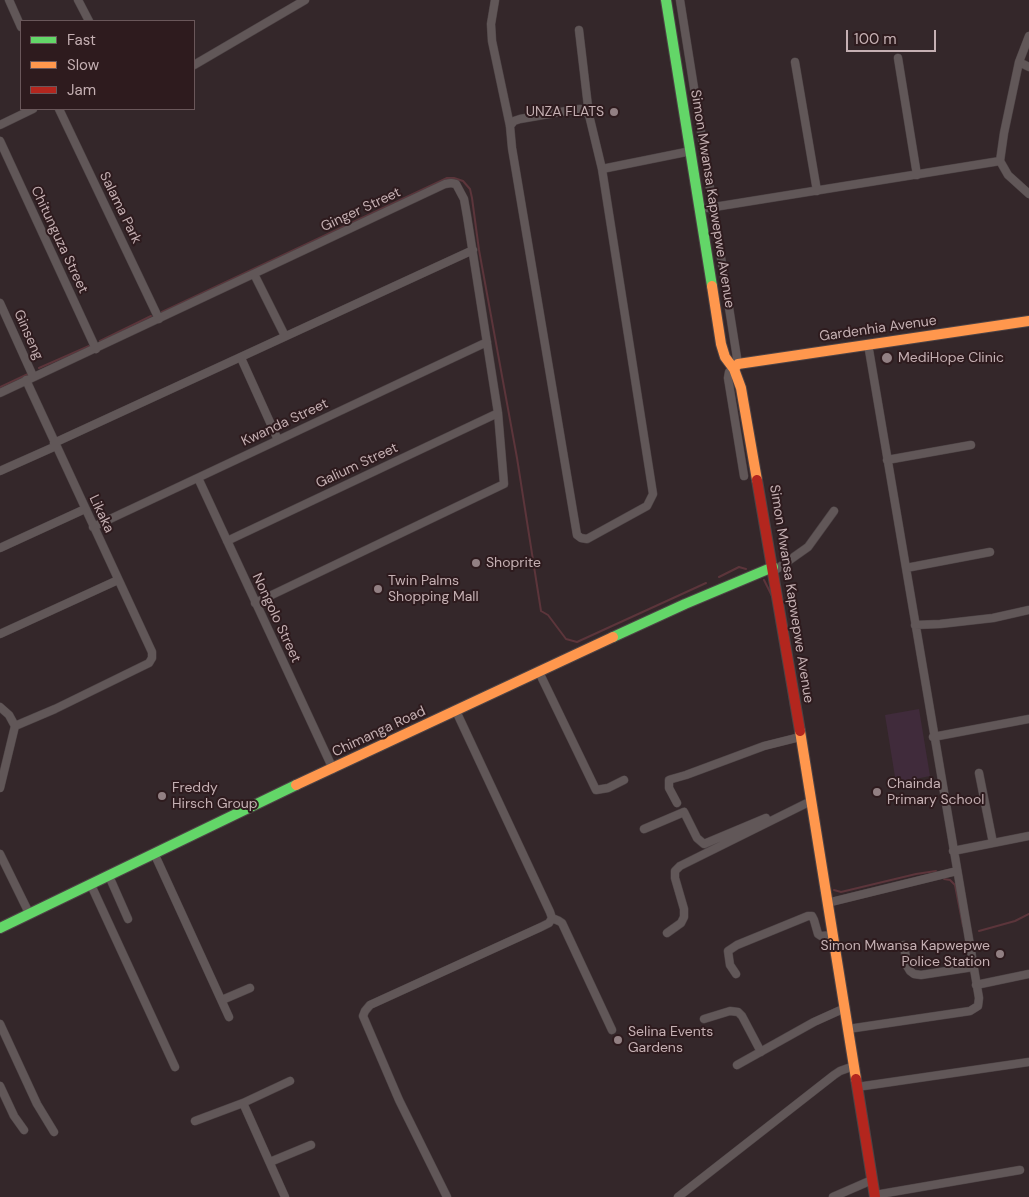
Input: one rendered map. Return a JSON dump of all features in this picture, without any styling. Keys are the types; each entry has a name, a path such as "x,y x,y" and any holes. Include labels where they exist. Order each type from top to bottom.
{"main road":[{"name":"Simon Mwansa Kapwepwe Avenue","path":"666,3 701,210 721,344 725,357 736,366 774,569 875,1196"},
{"name":"Gardenhia Avenue","path":"736,366 868,344 1029,321"},
{"name":"Chimanga Road","path":"0,928 270,797 685,604 774,569"}],"street":[{"path":"9,0 20,25"},
{"path":"78,0 88,20"},
{"path":"195,64 305,0"},
{"path":"495,0 491,24 492,40 510,126 559,434 578,535 581,538 587,539 647,506 652,494 602,169 589,115 579,30"},
{"path":"666,3 681,2 736,366 729,372 728,378 744,476"},
{"path":"1029,36 1019,62 1000,161 1008,175 1029,194"},
{"path":"898,58 917,175"},
{"path":"796,62 817,191"},
{"path":"1019,62 1029,67"},
{"path":"510,126 514,121 520,119 572,110 580,109 589,115"},
{"path":"0,125 31,110"},
{"name":"Salama Park","path":"59,110 159,319"},
{"name":"Chitunguza Street","path":"0,142 96,349"},
{"path":"602,169 691,151"},
{"path":"701,210 1000,161"},
{"name":"Ginger Street","path":"0,393 444,184 456,184 464,199 473,250 498,413 504,484 256,603"},
{"path":"0,471 285,336 473,250"},
{"path":"254,274 285,336"},
{"name":"Ginseng","path":"0,303 30,378"},
{"name":"Kwanda Street","path":"93,526 487,342"},
{"path":"848,1029 970,1011 978,1006 979,998 933,737 868,344"},
{"path":"241,358 278,440"},
{"name":"Likaka","path":"15,726 55,709 149,663 152,658 152,652 55,445 30,378"},
{"name":"Galium Street","path":"227,541 498,413"},
{"path":"887,460 971,445"},
{"name":"Nongolo Street","path":"198,478 333,769"},
{"path":"0,548 85,509"},
{"path":"774,569 808,547 834,511"},
{"path":"906,568 990,552"},
{"path":"0,634 118,580"},
{"path":"915,624 940,624 993,618 1029,610"},
{"path":"539,672 596,790 608,788 624,780"},
{"path":"0,707 9,715 15,726 0,788"},
{"path":"456,711 552,918 562,923 612,1030"},
{"path":"933,737 1029,719"},
{"path":"677,803 669,788 669,780 672,778 686,775 764,746 800,737"},
{"path":"980,773 993,843"},
{"path":"667,933 681,923 684,917 684,909 675,878 676,871 680,866 811,801"},
{"path":"644,829 684,812 697,838 704,844 788,808 798,807"},
{"path":"953,850 1029,836"},
{"path":"154,853 230,1017"},
{"path":"0,854 29,913"},
{"path":"828,902 957,871"},
{"path":"109,876 128,919"},
{"path":"91,885 175,1067"},
{"path":"736,974 730,965 728,951 737,945 764,934 812,916 818,934 821,936 833,935"},
{"path":"447,1197 399,1100 363,1016 370,1005 541,928 549,923 552,918"},
{"path":"904,944 907,966 914,974 921,975 973,967"},
{"path":"976,986 1029,974"},
{"path":"222,1000 250,988"},
{"path":"737,1065 814,1022 845,1008"},
{"path":"704,1019 730,1011 738,1012 761,1052"},
{"path":"0,1024 37,1104 54,1132"},
{"path":"857,1087 1029,1062"},
{"path":"678,1197 834,1075 854,1066"},
{"path":"195,1121 243,1103 290,1081"},
{"path":"0,1086 14,1116 24,1130"},
{"path":"243,1103 286,1197"},
{"path":"270,1162 311,1146"},
{"path":"875,1196 1020,1170"},
{"path":"833,1197 872,1180"}],"shaded area":[{"path":"919,709 930,776 896,783 885,715"}],"waterway":[{"path":"162,312 447,178 463,181 470,189 472,198 479,250 517,458 541,611 548,615 566,639 577,642 706,583"},
{"path":"100,341 151,316"},
{"path":"39,368 89,346"},
{"path":"0,387 28,374"},
{"path":"719,577 739,567 746,569"},
{"path":"764,580 773,598"},
{"path":"774,602 791,706"},
{"path":"834,890 841,892 936,871"},
{"path":"944,879 950,880 955,885 963,926"},
{"path":"979,931 1015,921 1029,914"}],"traffic: fast":[{"path":"666,0 712,286"},
{"path":"613,637 773,567"},
{"path":"0,928 296,785"}],"traffic: slow":[{"path":"712,286 721,344 725,357 734,369 741,388 757,480"},
{"path":"734,369 738,364 1029,321"},
{"path":"296,785 613,637"},
{"path":"800,731 856,1079"}],"traffic: jam":[{"path":"757,480 800,731"},
{"path":"856,1079 875,1197"}],"place":[{"name":"UNZA FLATS","path":"614,112"},
{"name":"MediHope Clinic","path":"887,358"},
{"name":"Shoprite","path":"476,563"},
{"name":"Twin Palms Shopping Mall","path":"378,589"},
{"name":"Chainda Primary School","path":"877,792"},
{"name":"Freddy Hirsch Group","path":"162,796"},
{"name":"Simon Mwansa Kapwepwe Police Station","path":"1000,954"},
{"name":"Selina Events Gardens","path":"618,1040"}]}
